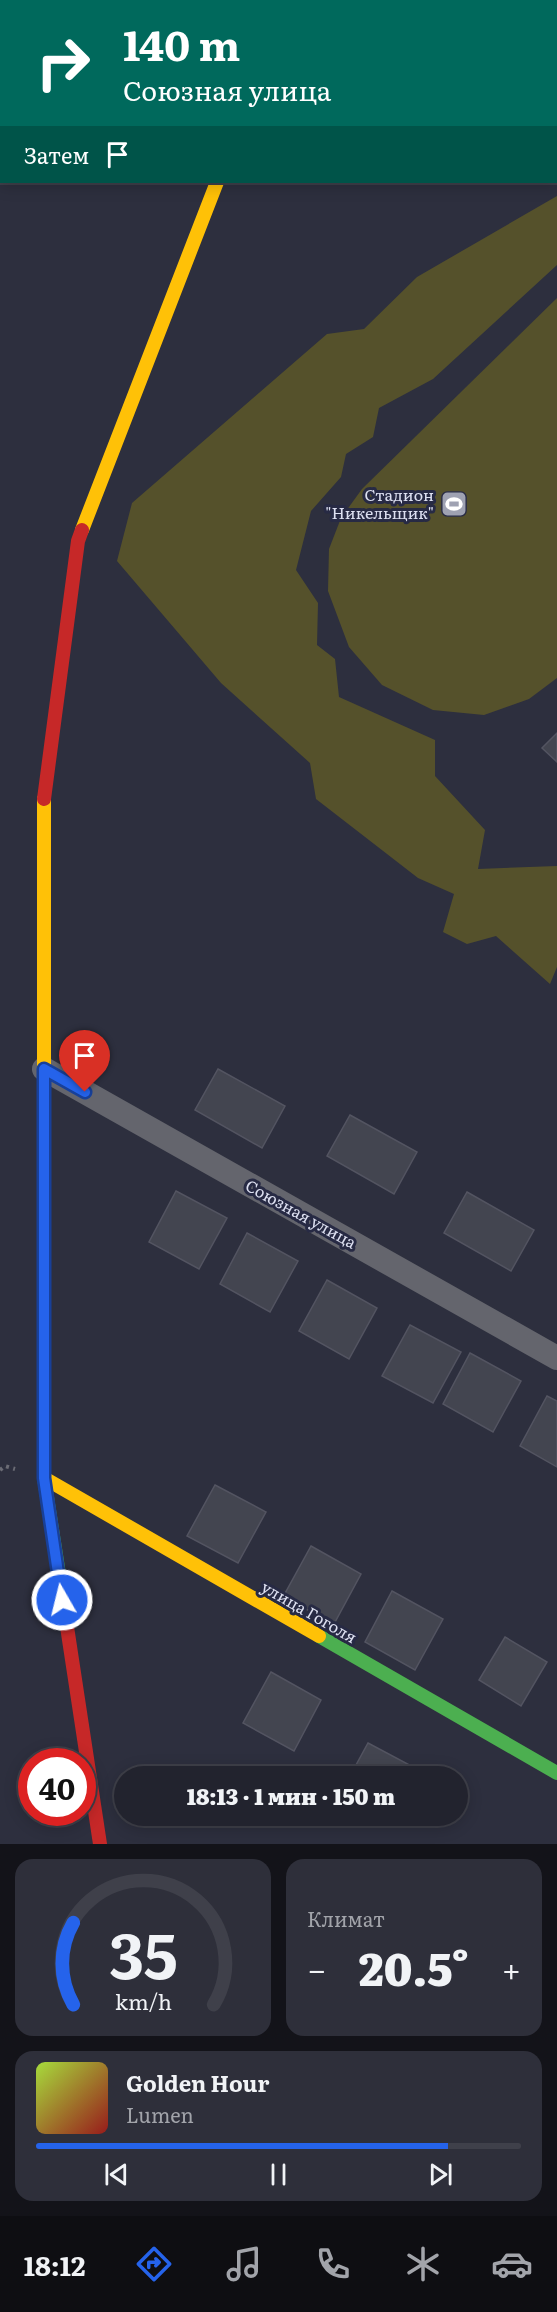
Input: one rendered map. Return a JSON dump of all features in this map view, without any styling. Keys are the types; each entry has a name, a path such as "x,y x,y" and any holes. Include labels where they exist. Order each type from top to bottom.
{"street":[{"path":"100,1844 44,1478 43,807 78,542 217,183"},
{"name":"Союзная улица","path":"44,1069 557,1358"},
{"name":"улица Гоголя","path":"44,1478 557,1773"}],"shaded area":[{"path":"557,196 557,265 433,379 379,408 373,437 346,454 341,477 311,511 296,570 318,603 317,645 335,659 339,697 435,740 435,776 485,830 478,869 557,866 557,967 550,984 496,936 467,944 443,932 454,894 418,878 316,799 310,763 221,683 117,561 132,503 327,334 364,329 417,277"},
{"name":"Стадион \"Никельщик\"","path":"557,298 557,678 529,699 484,715 433,710 382,685 349,647 328,591 329,549 341,518 362,489"}],"building":[{"path":"557,733 557,762 542,748"},
{"path":"218,1069 285,1106 262,1148 195,1110"},
{"path":"350,1115 417,1152 394,1194 327,1156"},
{"path":"176,1191 227,1218 199,1269 149,1242"},
{"path":"467,1192 534,1230 511,1271 444,1233"},
{"path":"247,1233 298,1261 270,1312 220,1284"},
{"path":"327,1280 377,1308 349,1359 299,1331"},
{"path":"410,1325 461,1352 433,1403 382,1376"},
{"path":"470,1353 521,1381 493,1432 443,1404"},
{"path":"547,1396 557,1401 557,1467 520,1446"},
{"path":"215,1485 266,1512 238,1563 187,1536"},
{"path":"311,1546 361,1574 334,1624 283,1597"},
{"path":"392,1591 443,1619 415,1670 365,1642"},
{"path":"505,1637 547,1662 521,1706 479,1680"},
{"path":"271,1672 321,1700 294,1751 243,1723"},
{"path":"368,1743 411,1766 355,1766"}],"traffic: fast":[{"path":"44,1296 44,1478 59,1574"},
{"path":"319,1636 557,1773"}],"traffic: slow":[{"path":"82,530 217,183"},
{"path":"44,799 44,1296"},
{"path":"44,1478 319,1636"}],"traffic: jam":[{"path":"44,799 78,541 82,530"},
{"path":"59,1574 100,1844"}],"place":[{"name":"Стадион \"Никельщик\"","path":"454,504"}],"route":[{"path":"62,1600 44,1478 44,1069 85,1092"}]}
